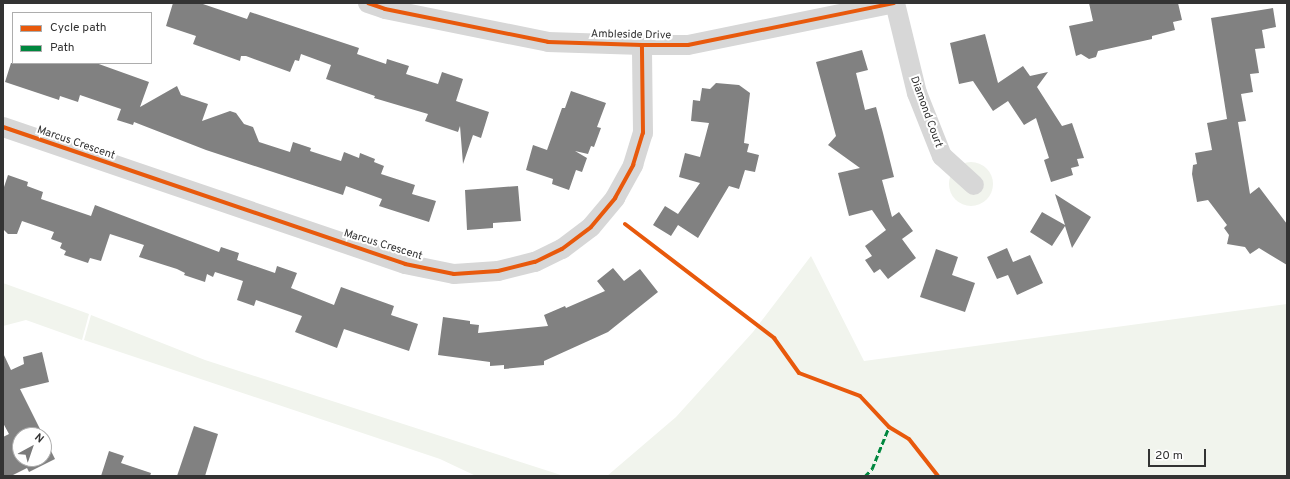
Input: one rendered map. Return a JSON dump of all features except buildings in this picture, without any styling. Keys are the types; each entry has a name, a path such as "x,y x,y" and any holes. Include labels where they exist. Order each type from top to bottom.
{"street":[{"name":"Ambleside Drive","path":"368,3 385,9 548,42 642,46 688,45 895,3"},
{"name":"Diamond Court","path":"895,3 917,93 942,156 974,185"},
{"name":"Marcus Crescent","path":"3,127 405,264 454,274 498,271 535,262 562,249 591,227 615,198 633,165 643,133 642,46"}],"shaded area":[{"path":"971,162 983,166 989,172 993,184 989,196 983,202 971,206 959,202 953,196 949,184 953,172 959,166"},
{"path":"811,256 864,361 1287,304 1287,476 607,476 676,417 753,332"},
{"path":"3,283 89,314 82,340 26,320 3,326"},
{"path":"91,315 205,360 564,476 476,476 440,459 84,340"}],"marked path":[{"path":"865,476 872,469 889,427"},
{"path":"749,476 781,476"}],"cycle path":[{"path":"368,3 385,9 548,42 642,45 688,45 894,3"},
{"path":"3,127 405,264 454,274 498,271 535,262 562,249 591,227 615,198 633,165 643,133 642,45"},
{"path":"625,224 774,338 799,373 860,396 889,427 909,439 938,476"}]}
